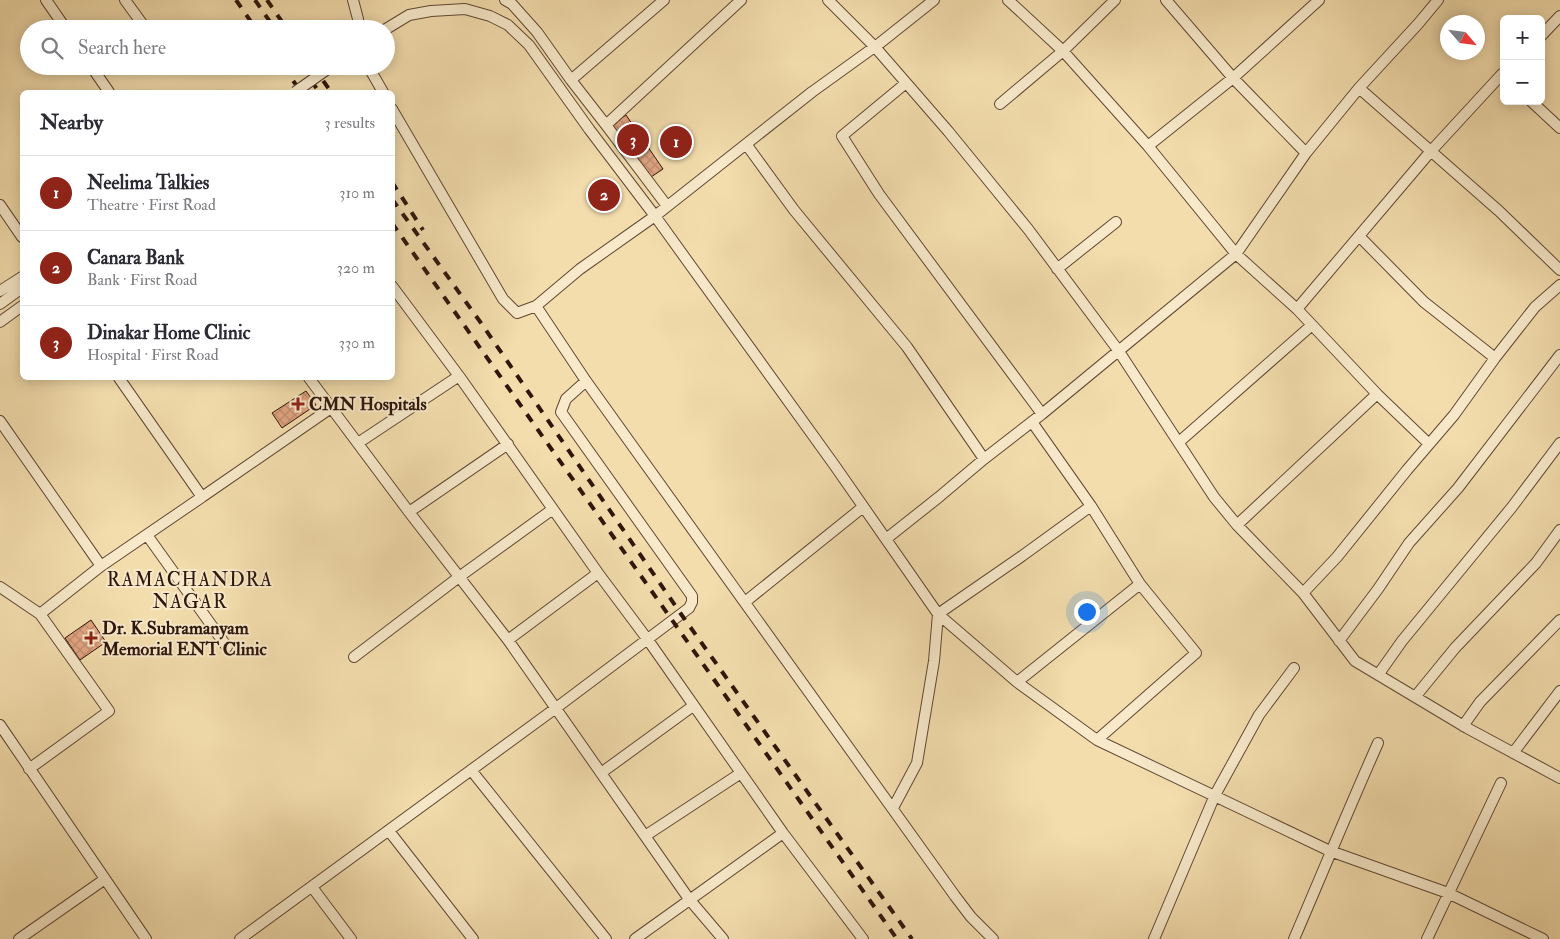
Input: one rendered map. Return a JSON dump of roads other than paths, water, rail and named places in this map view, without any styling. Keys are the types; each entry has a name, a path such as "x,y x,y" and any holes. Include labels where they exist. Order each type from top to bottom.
{"street":[{"path":"46,0 60,20"},
{"path":"125,0 139,20"},
{"path":"353,0 358,20"},
{"path":"505,0 512,4 537,32 570,80 667,206"},
{"path":"570,80 664,0"},
{"path":"606,125 741,0"},
{"path":"828,0 875,47 948,131 1022,222 1118,350 1214,497 1237,525 1304,592 1355,661 1463,726 1560,778"},
{"path":"395,114 503,299 517,313 536,306 580,269 655,216 812,92 875,47 934,0"},
{"path":"1008,0 1063,51 1148,146 1236,254 1297,309 1376,394 1429,444"},
{"path":"1000,104 1063,51 1115,0"},
{"path":"1166,0 1232,78 1306,153"},
{"path":"1148,146 1232,78 1319,0"},
{"path":"886,539 1042,414 1236,254 1306,153 1358,88 1438,0"},
{"path":"395,24 409,15 431,11 464,9 490,16 508,25 529,45 655,216 938,614 1017,682 1097,740 1330,851 1448,894 1543,939"},
{"path":"1545,32 1560,16"},
{"path":"97,75 108,90"},
{"path":"298,90 319,75"},
{"path":"373,75 382,90"},
{"path":"1297,309 1431,151 1500,77"},
{"path":"906,83 842,136 879,194 1042,414"},
{"path":"1358,88 1499,211 1560,270"},
{"path":"1535,105 1560,128"},
{"path":"746,144 794,210 907,347 984,459"},
{"path":"0,205 20,234"},
{"path":"1057,269 1116,222"},
{"path":"1359,236 1424,302 1495,358"},
{"path":"0,291 20,278"},
{"path":"1304,592 1337,557 1454,415 1534,308 1560,285"},
{"path":"0,304 20,289"},
{"path":"395,290 508,444 783,832 863,939"},
{"path":"536,306 586,381 972,918 993,939"},
{"path":"0,322 20,307"},
{"path":"1179,442 1312,325"},
{"path":"1339,641 1378,589 1409,543 1458,488 1560,355"},
{"path":"358,443 459,376"},
{"path":"120,380 202,497"},
{"path":"310,380 508,640 689,899 723,939"},
{"path":"240,939 556,708 689,608 692,596 561,412 566,399 586,381"},
{"path":"1237,525 1376,394"},
{"path":"40,614 101,566 331,408"},
{"path":"0,421 101,566"},
{"path":"1032,422 1090,506 1140,584 1196,653 1097,740"},
{"path":"1378,675 1402,642 1512,507 1560,443"},
{"path":"409,512 508,444"},
{"path":"938,614 1090,506"},
{"path":"745,602 863,507"},
{"path":"354,657 459,577 553,509"},
{"path":"1415,697 1455,648 1536,563 1560,530"},
{"path":"147,535 227,647"},
{"path":"508,640 598,573"},
{"path":"1017,682 1140,584"},
{"path":"0,587 40,614 109,711 30,769"},
{"path":"893,808 917,763 934,660 938,614"},
{"path":"1463,726 1480,702 1560,620"},
{"path":"1154,939 1215,796 1259,715 1294,668"},
{"path":"1513,753 1560,691"},
{"path":"601,773 693,706"},
{"path":"0,725 146,939"},
{"path":"1294,939 1330,851 1378,743"},
{"path":"471,770 606,939"},
{"path":"645,836 741,773"},
{"path":"1426,939 1500,782"},
{"path":"389,830 473,939"},
{"path":"635,939 783,832"},
{"path":"19,939 105,879"},
{"path":"312,887 350,939"}],"railway":[{"path":"236,0 250,20"},
{"path":"255,0 269,20"},
{"path":"267,0 281,20"},
{"path":"289,75 300,90"},
{"path":"307,75 318,90"},
{"path":"319,75 330,90"},
{"path":"395,187 423,230"},
{"path":"395,203 481,323 681,614 912,939"},
{"path":"395,227 897,939"}],"place":[{"name":"Dinakar Home Clinic","path":"633,140"},
{"name":"Neelima Talkies","path":"676,142"},
{"name":"Canara Bank","path":"604,195"},
{"name":"CMN Hospitals","path":"298,404"},
{"name":"Dr. K.Subramanyam Memorial ENT Clinic","path":"91,638"}],"district":[{"name":"RAMACHANDRA NAGAR","path":"190,591"}]}
